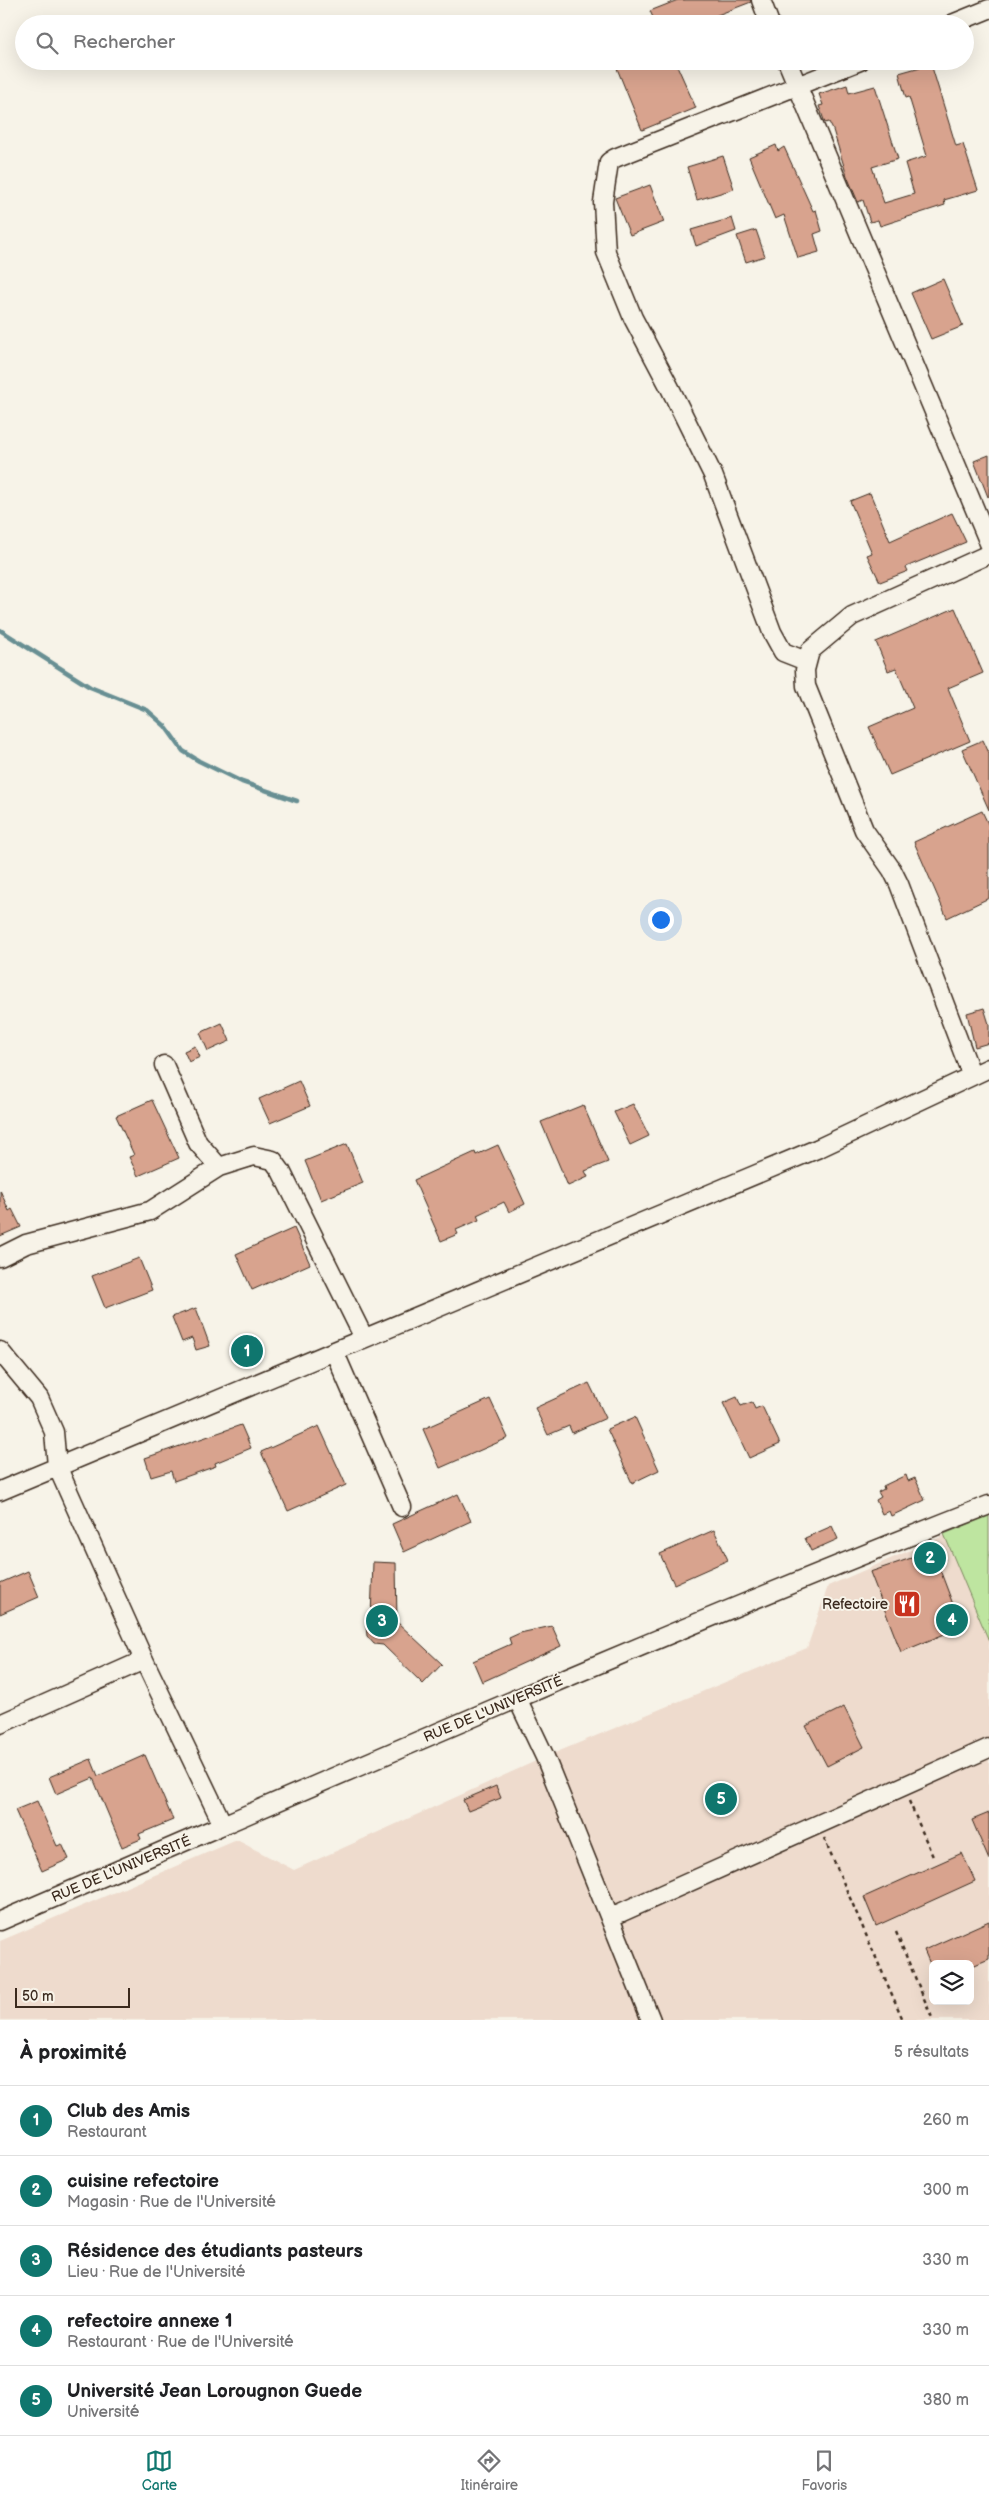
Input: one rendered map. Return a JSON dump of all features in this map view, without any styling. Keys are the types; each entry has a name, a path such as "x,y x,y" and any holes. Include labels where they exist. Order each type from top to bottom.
{"street":[{"path":"761,0 767,15"},
{"path":"974,15 989,9"},
{"path":"791,70 989,544"},
{"path":"806,661 783,652 772,632 712,475 670,388 633,318 606,252 604,186 609,162 838,70"},
{"path":"972,1076 899,884 892,870 864,830 857,814 806,686 805,670 810,651 852,616 989,554"},
{"path":"164,1065 198,1143 219,1167"},
{"path":"0,1491 819,1148 989,1068"},
{"path":"0,1257 26,1244 150,1211 219,1167 254,1156 273,1160 282,1171 364,1338"},
{"path":"0,1351 39,1398 54,1432 57,1466 144,1660 223,1825"},
{"path":"334,1351 402,1506"},
{"name":"RUE DE L'UNIVERSITÉ","path":"0,1921 518,1698 837,1564 989,1505"},
{"path":"0,1724 144,1660"},
{"path":"518,1698 545,1757 651,2020"},
{"path":"611,1917 989,1748"}],"path":[{"path":"903,1788 934,1859"},
{"path":"817,1824 903,2020"},
{"path":"896,1932 933,2020"}],"shaded area":[{"path":"989,1516 989,2020 0,2020 0,1941 237,1840 294,1870 545,1757 807,1648 828,1586"}],"green space":[{"path":"989,1516 989,1641 944,1534"}],"building":[{"path":"678,0 751,0 751,2 717,15 652,15 650,11"},
{"path":"618,70 679,70 696,108 642,130"},
{"path":"910,70 933,70 956,146 963,144 978,190 944,200 945,205 880,226 878,220 870,222 863,200 858,202 847,176 833,130 829,122 825,123 819,106 823,105 819,94 847,85 849,93 875,86 898,159 872,167 884,203 914,194 905,163 927,156 909,97 906,98 899,73"},
{"path":"776,145 778,151 784,147 813,211 816,210 822,231 814,234 819,252 798,258 784,215 775,219 749,157"},
{"path":"723,156 734,189 697,200 687,167"},
{"path":"650,185 664,222 630,235 615,198"},
{"path":"732,218 736,231 696,246 691,230"},
{"path":"756,230 765,256 746,262 737,236"},
{"path":"943,279 963,326 931,339 911,293"},
{"path":"989,455 989,496 988,497 974,461"},
{"path":"870,493 890,541 952,513 966,542 906,567 908,571 880,582 867,555 872,553 850,501"},
{"path":"955,608 983,673 948,688 970,741 890,775 869,727 913,708 896,668 888,671 876,642"},
{"path":"983,740 989,753 989,810 962,749"},
{"path":"982,811 989,826 989,898 947,918 914,842"},
{"path":"984,1008 989,1024 989,1043 975,1047 967,1013"},
{"path":"222,1023 230,1041 208,1051 200,1033"},
{"path":"195,1046 200,1057 189,1062 184,1051"},
{"path":"299,1081 310,1106 270,1123 259,1099"},
{"path":"152,1100 179,1158 138,1176 129,1157 134,1155 116,1116"},
{"path":"633,1104 649,1136 630,1145 614,1112"},
{"path":"583,1105 608,1162 585,1171 588,1177 568,1186 541,1122"},
{"path":"347,1144 363,1183 321,1200 305,1161"},
{"path":"498,1145 525,1204 509,1212 504,1202 477,1215 479,1220 456,1230 458,1234 441,1241 414,1180 475,1152 476,1155"},
{"path":"0,1190 9,1211 12,1209 21,1227 0,1236"},
{"path":"294,1228 310,1264 252,1290 236,1254"},
{"path":"139,1258 152,1290 105,1308 92,1276"},
{"path":"196,1308 210,1346 196,1350 192,1338 182,1342 172,1317"},
{"path":"589,1383 606,1418 572,1433 569,1426 548,1435 535,1408"},
{"path":"737,1397 741,1406 752,1402 755,1409 762,1406 780,1444 749,1458 723,1403"},
{"path":"490,1399 508,1438 440,1468 423,1429"},
{"path":"635,1417 659,1470 632,1483 607,1429"},
{"path":"241,1425 251,1448 215,1463 216,1466 174,1481 171,1471 151,1477 145,1458"},
{"path":"319,1426 346,1485 288,1511 261,1452"},
{"path":"906,1475 908,1481 915,1478 925,1500 891,1516 889,1511 882,1514 876,1500 881,1497 878,1492 884,1489 883,1486"},
{"path":"458,1494 471,1521 404,1552 392,1524"},
{"path":"832,1526 838,1539 811,1551 805,1538"},
{"path":"714,1530 728,1560 674,1584 660,1554"},
{"name":"Refectoire","path":"941,1548 945,1560 937,1562 954,1607 956,1606 964,1626 901,1652 870,1572"},
{"path":"373,1562 396,1563 397,1622 442,1664 423,1684 383,1645 374,1644 367,1636 366,1625 371,1617"},
{"path":"28,1571 39,1597 0,1614 0,1583"},
{"path":"552,1626 561,1646 482,1682 473,1661 511,1644 509,1638 520,1633"},
{"path":"844,1707 864,1747 827,1766 806,1726"},
{"path":"145,1755 173,1820 139,1834 141,1839 122,1847 93,1778 56,1794 49,1777 91,1759 98,1776"},
{"path":"496,1786 501,1798 468,1811 463,1800"},
{"path":"37,1801 57,1846 62,1844 69,1859 42,1871 15,1810"},
{"path":"989,1813 989,1860 972,1820"},
{"path":"962,1853 975,1881 876,1926 864,1897"},
{"path":"989,1921 989,1959 974,1965 974,1960 929,1960 929,1962 924,1950"}],"waterway":[{"path":"0,630 90,687 147,710 165,726 183,751 199,761 242,782 297,801"}],"place":[{"name":"Club des Amis","path":"247,1351"},
{"name":"cuisine refectoire","path":"930,1558"},
{"name":"Refectoire","path":"907,1604"},
{"name":"refectoire annexe 1","path":"952,1620"},
{"name":"Résidence des étudiants pasteurs","path":"382,1621"},
{"name":"Université Jean Lorougnon Guede","path":"721,1799"}]}
